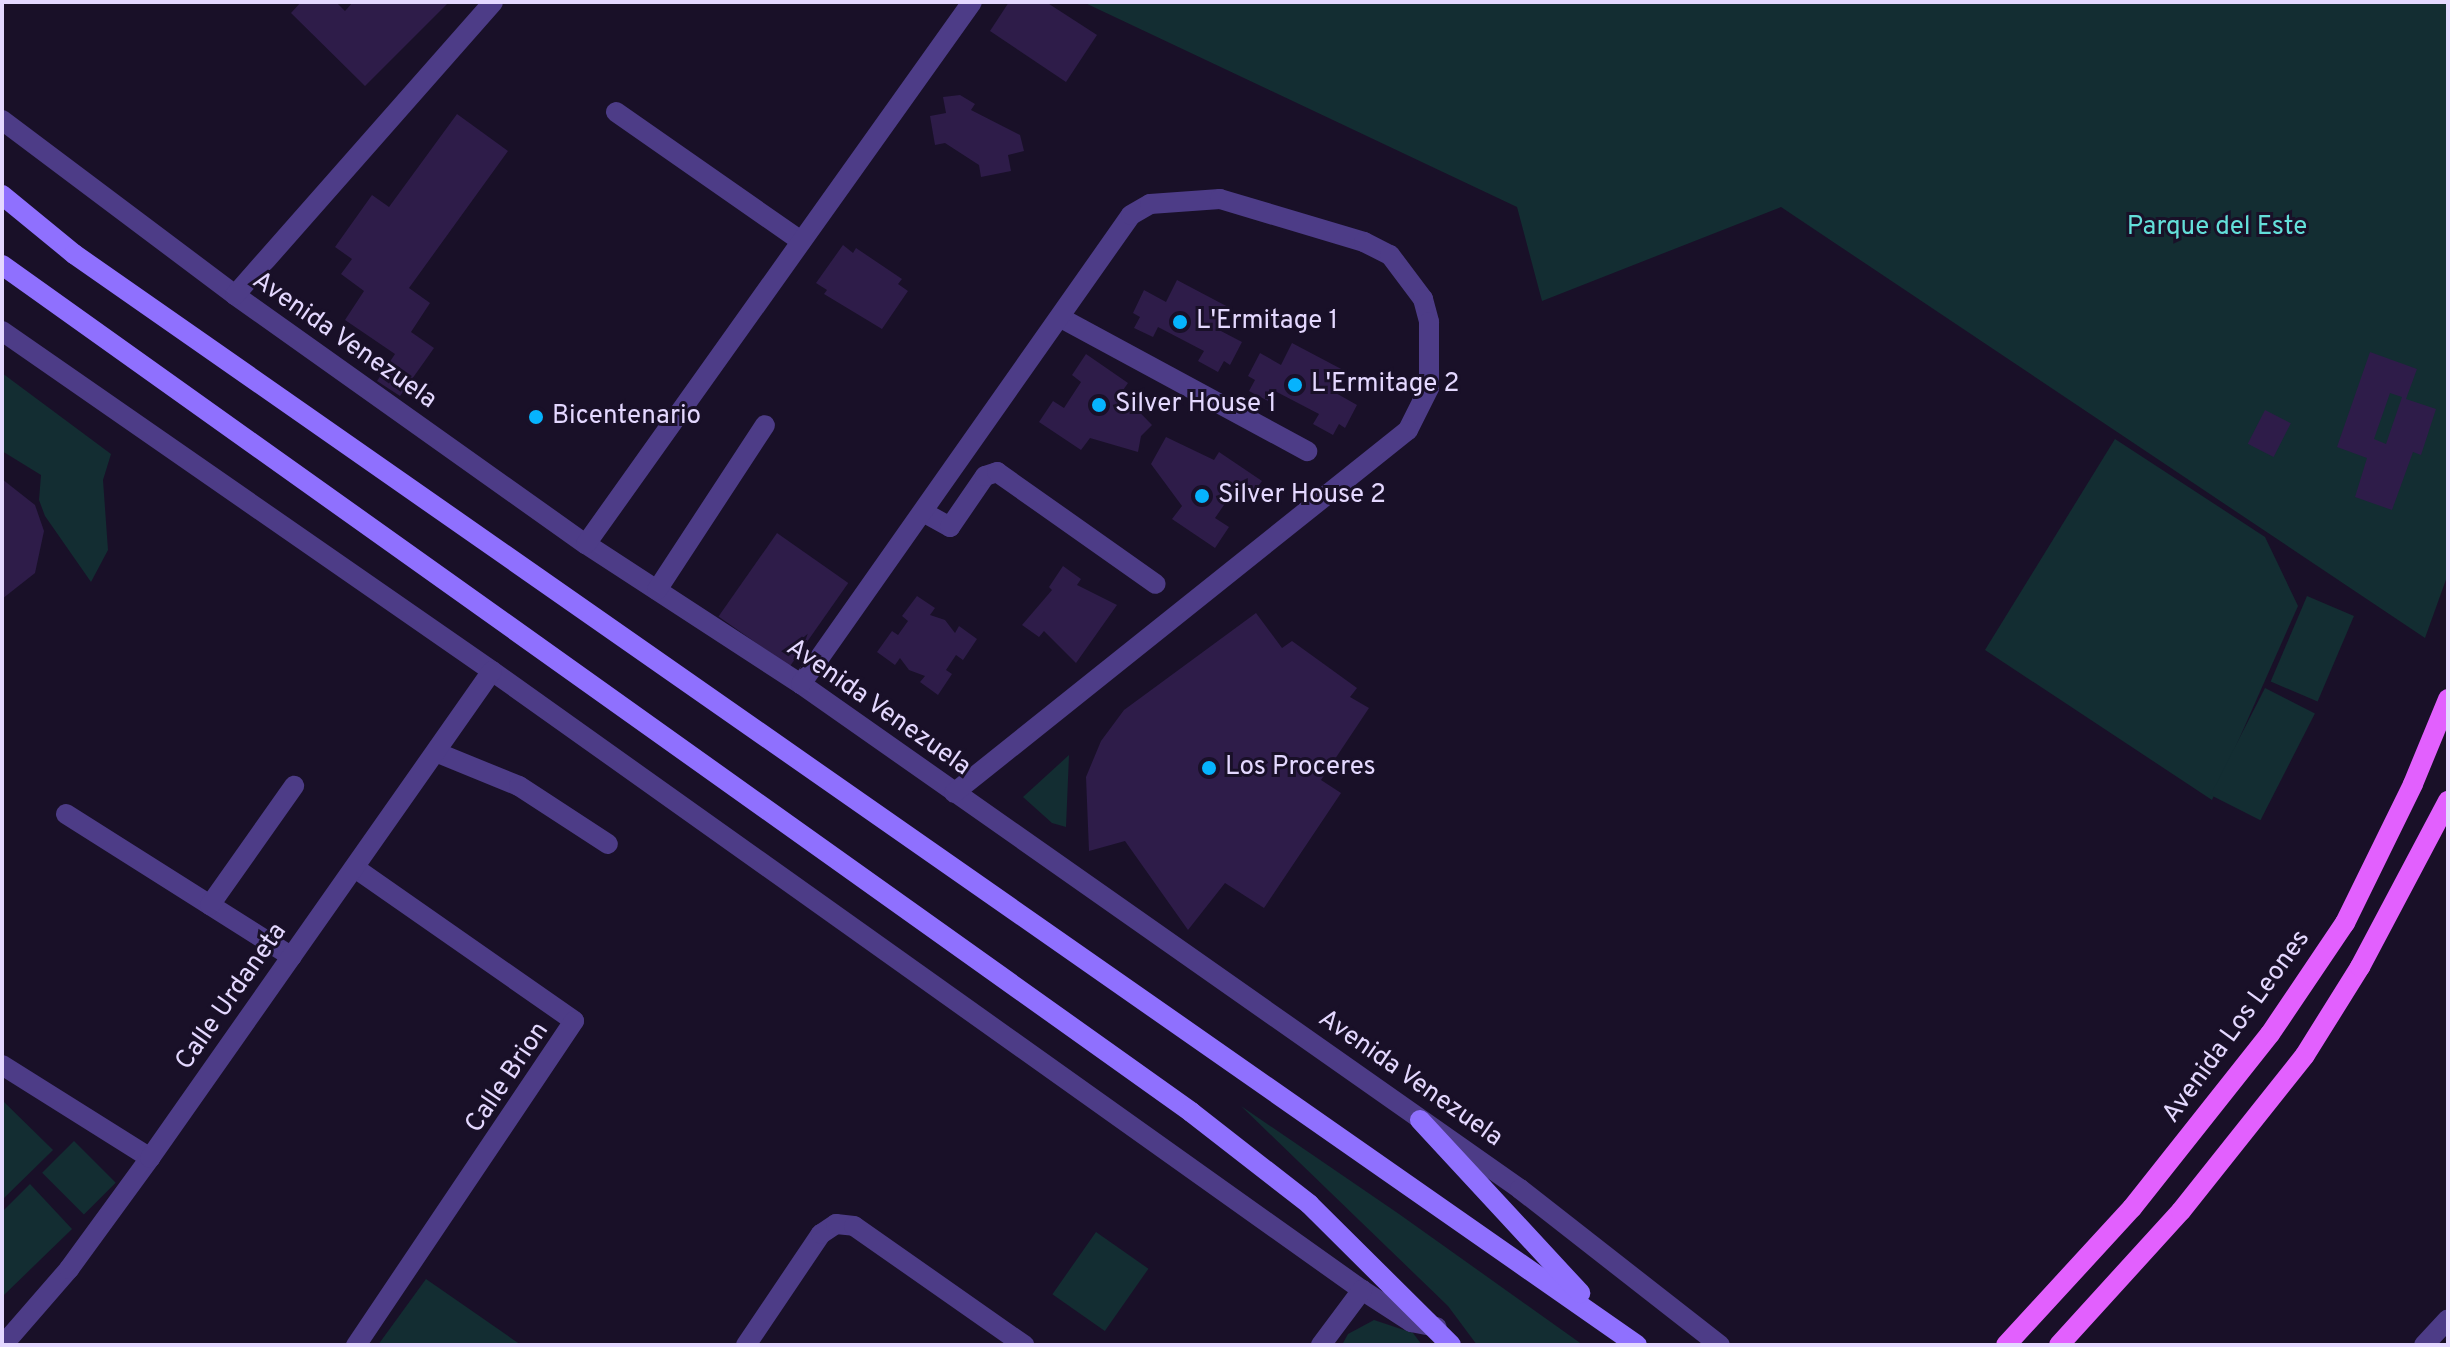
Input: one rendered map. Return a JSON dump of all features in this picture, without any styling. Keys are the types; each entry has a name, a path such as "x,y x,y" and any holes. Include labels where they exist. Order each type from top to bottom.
{"main road":[{"name":"Avenida Los Leones","path":"2006,1345 2132,1208 2270,1034 2345,923 2413,784 2448,699"},
{"path":"2059,1345 2181,1211 2305,1055 2360,967 2448,801"}],"street":[{"path":"235,295 493,2"},
{"path":"586,544 972,2"},
{"path":"616,112 801,241"},
{"name":"Avenida Venezuela","path":"2,120 235,295 586,544 801,684 1520,1189 1720,1345"},
{"path":"2,195 74,254 1637,1345"},
{"path":"801,684 1131,215 1150,204 1220,199 1364,242 1390,255 1423,299 1429,322 1429,388 1408,430 954,793"},
{"path":"2,265 1191,1112 1309,1204 1437,1327 1451,1345"},
{"path":"1061,318 1307,451"},
{"path":"2,331 492,671 1362,1290 1411,1322 1437,1327"},
{"path":"657,590 765,425"},
{"path":"923,512 950,527 985,476 997,472 1156,584"},
{"name":"Calle Urdaneta","path":"3,1345 69,1269 150,1158 438,753 492,671"},
{"path":"438,753 519,786 608,844"},
{"path":"210,905 294,786"},
{"path":"66,814 292,957"},
{"name":"Calle Brion","path":"355,868 570,1014 574,1021 356,1345"},
{"path":"2,1065 150,1158"},
{"path":"1420,1120 1607,1322"},
{"path":"746,1345 821,1234 836,1224 854,1226 1024,1345"},
{"path":"1321,1345 1362,1290"},
{"path":"2424,1345 2448,1319"}],"green space":[{"name":"Parque del Este","path":"1083,2 2448,2 2448,574 2425,638 1781,207 1542,301 1517,207"},
{"path":"2,373 111,454 103,480 108,550 91,582 45,516 39,500 41,475 2,451"},
{"path":"2115,439 2265,537 2298,606 2212,800 1985,650"},
{"path":"2307,596 2354,616 2318,702 2271,682"},
{"path":"2265,688 2315,713 2260,820 2211,795"},
{"path":"1069,755 1066,827 1052,823 1023,797"},
{"path":"2,1100 53,1150 2,1200"},
{"path":"1241,1106 1583,1345 1477,1345 1448,1306"},
{"path":"74,1141 116,1183 84,1215 42,1173"},
{"path":"30,1184 72,1229 4,1295 2,1212"},
{"path":"1096,1232 1148,1269 1105,1331 1052,1294"},
{"path":"426,1279 521,1345 378,1345"},
{"path":"1374,1320 1413,1333 1422,1345 1342,1345 1348,1334"}],"building":[{"path":"301,2 336,2 345,11 353,2 449,2 365,86 291,13"},
{"path":"1009,2 1046,2 1097,35 1066,82 990,31"},
{"path":"960,95 975,104 971,110 1020,135 1024,151 1008,155 1011,171 981,177 979,165 945,143 935,145 930,116 946,113 943,97"},
{"path":"457,114 508,151 409,288 430,303 411,332 434,348 400,396 377,381 395,354 345,320 364,291 341,274 352,259 335,247 372,195 389,207"},
{"path":"843,245 853,253 856,248 902,279 898,284 908,291 882,329 824,294 827,290 816,283"},
{"name":"L'Ermitage 1","path":"1177,280 1230,308 1219,330 1242,342 1230,365 1224,361 1218,372 1198,361 1204,351 1158,327 1153,337 1134,328 1140,317 1133,313 1144,290 1166,302"},
{"name":"L'Ermitage 2","path":"1292,343 1345,371 1334,392 1357,405 1345,428 1339,424 1333,435 1313,424 1319,414 1273,390 1268,401 1249,391 1255,380 1248,376 1260,353 1281,365"},
{"path":"2370,352 2417,369 2406,399 2436,409 2421,455 2413,452 2392,510 2355,497 2367,458 2337,447","holes":["2390,393 2402,397 2386,444 2374,439"]},
{"name":"Silver House 1","path":"1086,354 1128,383 1121,393 1152,425 1141,436 1138,452 1090,438 1081,450 1039,422 1053,401 1064,408 1081,382 1072,375"},
{"path":"2265,410 2291,423 2274,457 2248,444"},
{"name":"Silver House 2","path":"1166,437 1214,460 1219,452 1262,481 1247,501 1233,492 1215,518 1229,527 1215,548 1172,519 1182,506 1151,464"},
{"path":"2,479 35,505 44,531 35,573 2,599"},
{"path":"777,533 848,583 790,666 718,617"},
{"path":"1063,566 1081,579 1077,585 1117,605 1076,663 1044,631 1039,637 1022,625 1052,590 1049,587"},
{"path":"917,596 935,608 930,615 945,620 955,633 959,626 977,639 963,660 956,655 946,670 952,674 938,695 920,682 925,676 909,670 900,658 895,665 877,652 892,631 898,635 908,621 902,616"},
{"name":"Los Proceres","path":"1256,613 1282,648 1292,641 1357,688 1350,697 1369,708 1321,780 1341,793 1264,908 1225,883 1188,930 1125,841 1089,851 1086,777 1101,741 1124,710"}],"place":[{"name":"L'Ermitage 1","path":"1180,322"},
{"name":"L'Ermitage 2","path":"1295,385"},
{"name":"Silver House 1","path":"1099,405"},
{"name":"Bicentenario","path":"536,417"},
{"name":"Silver House 2","path":"1202,496"},
{"name":"Los Proceres","path":"1209,768"}]}
